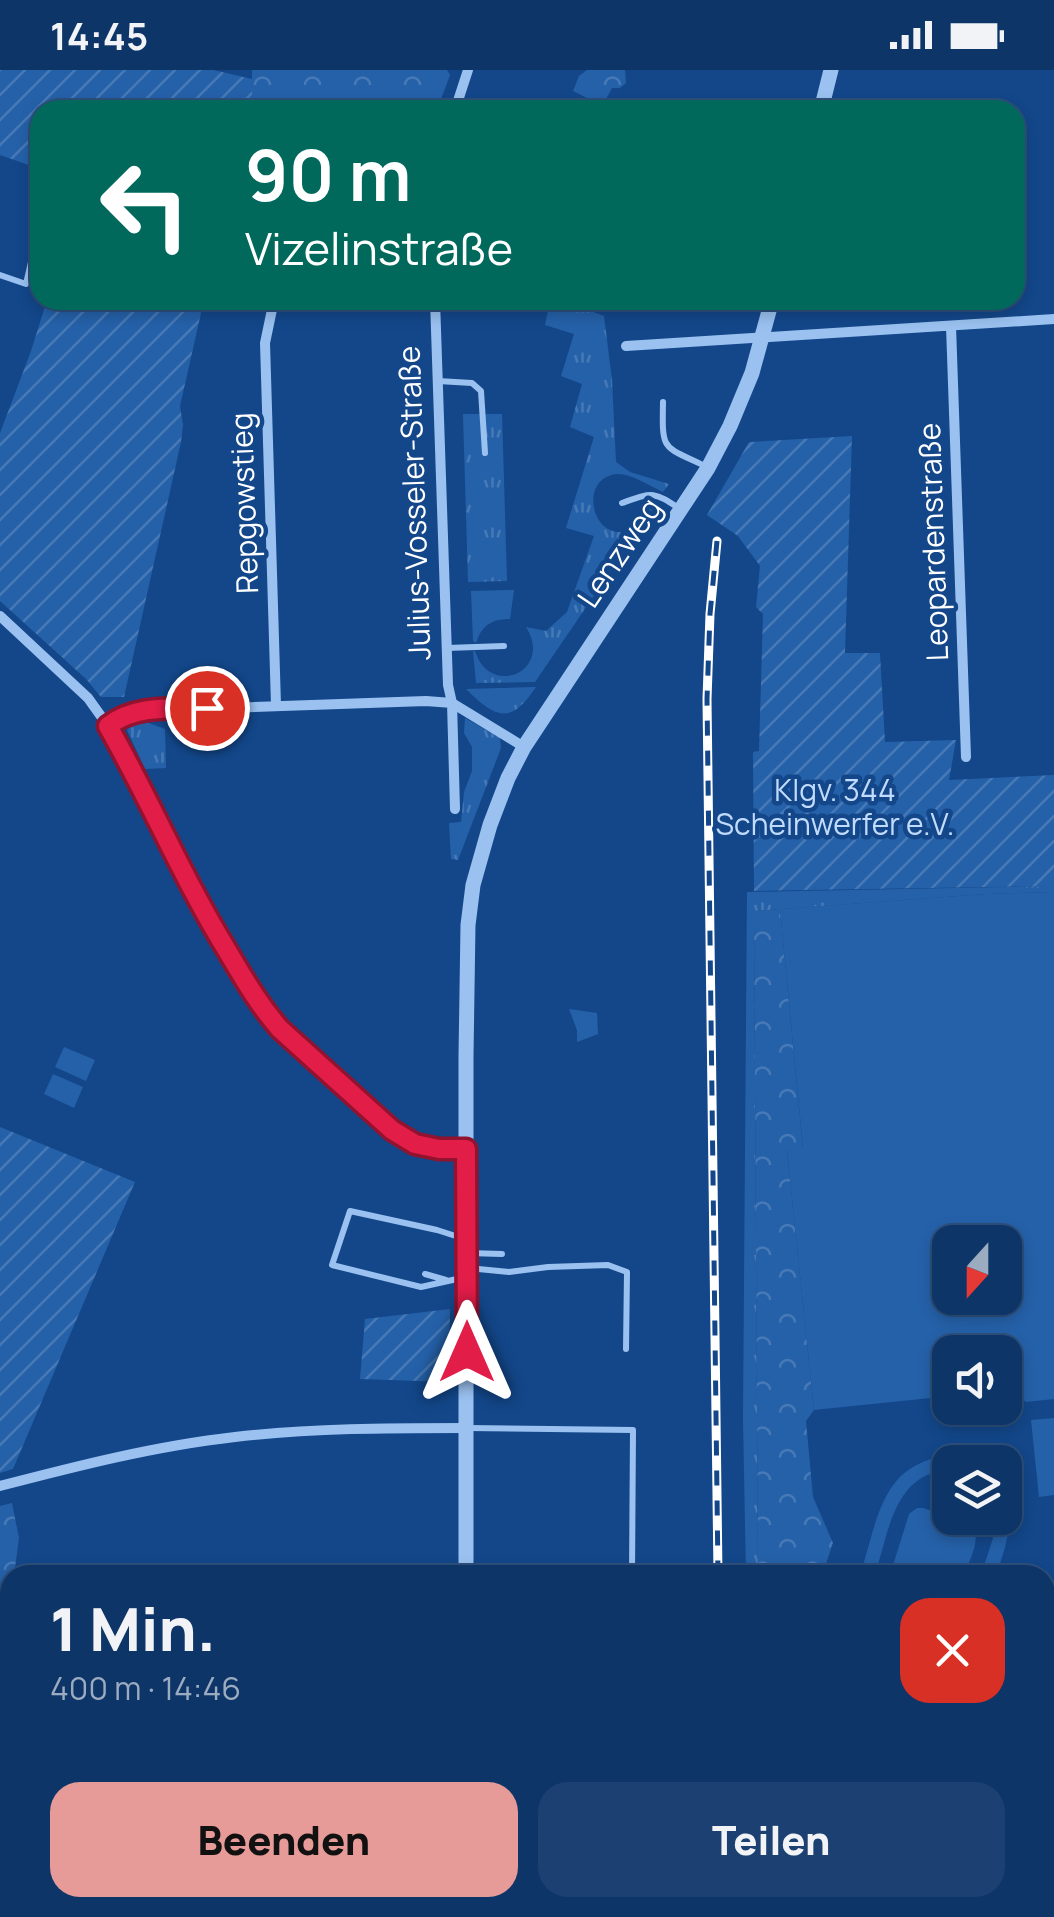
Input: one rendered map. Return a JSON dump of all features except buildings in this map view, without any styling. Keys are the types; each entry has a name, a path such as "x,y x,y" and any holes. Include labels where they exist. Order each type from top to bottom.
{"street":[{"path":"458,100 468,70"},
{"path":"824,100 831,70"},
{"name":"Repgowstieg","path":"272,310 265,343 276,705"},
{"name":"Julius-Vosseler-Straße","path":"435,310 454,810"},
{"name":"Lenzweg","path":"466,1149 468,925 473,885 490,825 524,746 708,468 752,373 769,310"},
{"path":"626,346 1054,319"},
{"name":"Leopardenstraße","path":"951,326 966,757"},
{"path":"0,616 88,698 108,726 215,932 265,1012 392,1130 415,1144 466,1149 466,1565"},
{"path":"108,726 139,711 426,701 452,703 524,746"},
{"path":"0,1486 115,1457 230,1437 342,1428 466,1428"}],"lane":[{"path":"0,275 26,284 30,267"},
{"path":"438,381 472,383 481,391 485,452"},
{"path":"663,402 662,438 667,447 708,468"},
{"path":"622,503 649,494 662,497 681,510"},
{"path":"447,648 504,646"},
{"path":"502,1254 467,1259 448,1281 421,1287 332,1265 350,1211 426,1227 467,1259 510,1272 548,1266 608,1265 628,1272 626,1349"},
{"path":"425,1274 448,1281"},
{"path":"466,1428 633,1430 632,1565"}],"green space":[{"path":"0,70 213,70 252,79 252,100 30,100 30,166 0,155"},
{"path":"252,70 447,70 450,75 441,100 252,100"},
{"path":"587,70 625,70 626,83 612,88 606,100 591,100 573,91 579,76"},
{"path":"44,310 202,310 180,406 181,442 124,697 101,697 0,601 0,433"},
{"path":"548,310 588,310 604,316 616,462 630,472 669,484 663,492 618,474 605,477 597,485 594,507 598,518 616,532 638,526 647,515 650,500 658,502 535,682 476,683 473,651 493,674 517,674 526,667 532,656 532,643 526,627 546,631 567,612 594,536 566,528 594,437 570,427 582,384 561,376 574,334 545,325"},
{"path":"463,414 502,414 507,581 468,582"},
{"name":"Klgv. 344 Scheinwerfer e.V.","path":"852,436 845,653 880,653 885,742 956,740 949,780 1054,775 1054,886 754,891 753,752 759,751 763,614 756,607 760,566 738,536 707,515 749,442"},
{"path":"514,590 510,619 488,624 476,643 473,641 471,591"},
{"path":"536,687 519,708 503,714 486,707 466,689"},
{"path":"465,718 500,738 501,748 458,860 451,859 449,823 461,822 464,792 472,771 472,747 464,733"},
{"path":"138,719 165,729 166,768 145,769 127,730"},
{"path":"1054,886 1054,892 754,911 758,1565 746,1565 743,1419 747,892"},
{"path":"1054,892 1054,1399 1022,1399 1022,1335 932,1335 932,1398 814,1410 787,1151 803,1148 780,909"},
{"path":"780,909 803,1149 787,1151 814,1410 806,1421 813,1497 833,1543 825,1565 758,1565 754,911"},
{"path":"569,1009 597,1013 598,1034 577,1042"},
{"path":"64,1047 95,1060 86,1081 55,1067"},
{"path":"53,1074 83,1087 74,1108 44,1094"},
{"path":"0,1127 135,1182 13,1469 0,1473"},
{"path":"450,1309 449,1382 360,1379 365,1319"},
{"path":"1054,1418 1054,1495 1039,1497 1031,1420"},
{"path":"932,1459 932,1473 917,1481 897,1507 878,1565 863,1565 887,1495 912,1468"},
{"path":"12,1503 19,1538 15,1565 0,1565 0,1506"},
{"path":"917,1508 932,1511 932,1535 975,1535 968,1565 893,1565 909,1514"},
{"path":"994,1535 1007,1535 999,1565 984,1565"}],"railway":[{"path":"717,541 707,699 718,1565"}],"route":[{"path":"207,708 139,711 108,726 215,932 265,1012 392,1130 415,1144 466,1149 467,1352"}]}
